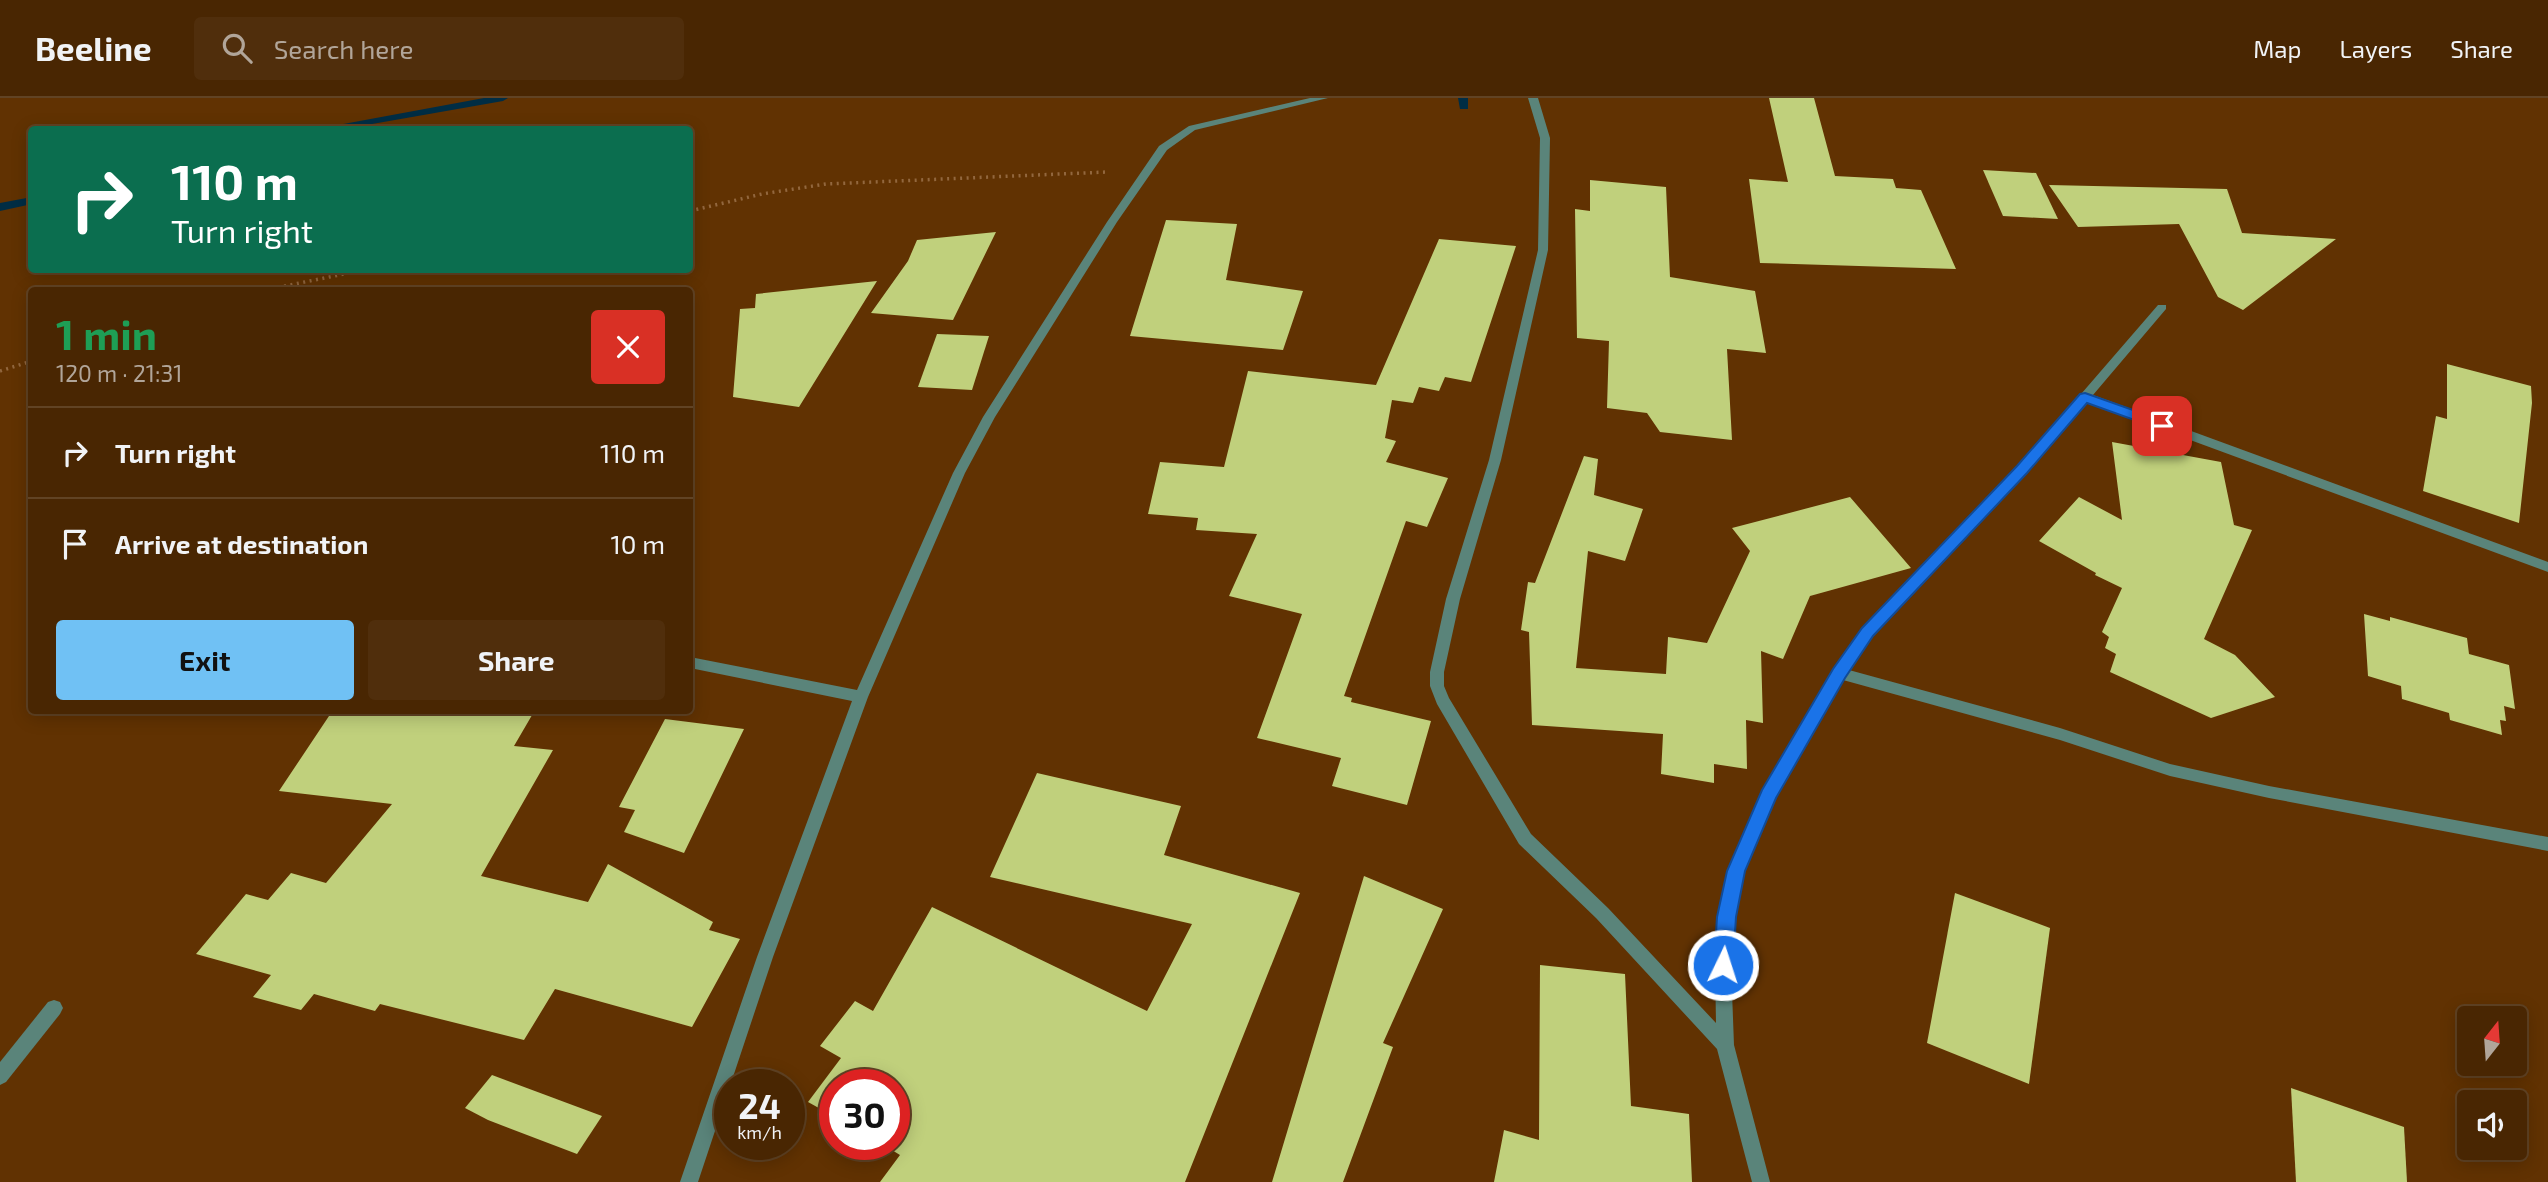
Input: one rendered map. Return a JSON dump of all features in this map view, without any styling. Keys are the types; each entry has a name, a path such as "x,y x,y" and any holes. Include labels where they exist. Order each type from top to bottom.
{"street":[{"path":"689,1182 765,957 861,697 959,472 989,417 1112,222 1163,148 1192,128 1323,98"},
{"path":"1532,98 1545,138 1543,250 1495,460 1453,599 1437,673 1437,686 1525,839 1602,913 1725,1045"},
{"path":"1761,1182 1725,1045 1723,965 1726,917 1736,871 1768,795 1839,673 1868,632 2022,470 2162,307"},
{"path":"2085,397 2548,567"},
{"path":"693,663 861,697"},
{"path":"1839,673 2060,734 2170,770 2269,792 2548,844"},
{"path":"0,1076 54,1008"}],"path":[{"path":"693,210 762,194 826,184 1150,169"},
{"path":"280,287 349,273"},
{"path":"0,371 28,362"}],"building":[{"path":"1769,98 1814,98 1835,176 1893,179 1896,188 1921,190 1956,269 1760,263 1749,179 1788,182"},
{"path":"1983,170 2036,173 2058,219 2003,216"},
{"path":"1590,180 1666,187 1670,277 1755,291 1766,353 1727,349 1732,440 1660,432 1647,413 1607,408 1609,341 1577,338 1575,209 1590,211"},
{"path":"2049,185 2227,189 2242,233 2336,239 2243,310 2218,297 2179,224 2078,227"},
{"path":"1166,220 1237,224 1226,280 1303,291 1283,350 1130,336"},
{"path":"996,232 953,320 871,313 908,261 917,240"},
{"path":"1439,239 1516,246 1471,382 1445,377 1439,391 1419,387 1413,403 1392,400 1385,438 1396,441 1386,462 1448,478 1427,527 1406,521 1344,696 1352,698 1351,702 1431,721 1407,805 1332,786 1341,758 1257,738 1302,614 1229,596 1257,534 1196,530 1198,518 1148,514 1160,462 1224,467 1248,371 1376,385"},
{"path":"877,281 799,407 733,397 740,309 755,308 756,294"},
{"path":"937,334 989,336 972,390 918,387"},
{"path":"2447,364 2531,386 2532,403 2519,523 2423,491 2436,416 2447,419"},
{"path":"2112,442 2221,462 2234,525 2252,530 2204,639 2235,655 2275,697 2211,718 2110,672 2116,654 2105,648 2109,637 2102,632 2122,588 2039,541 2079,497 2122,520"},
{"path":"1584,456 1598,459 1594,495 1643,509 1625,561 1588,551 1576,668 1666,674 1668,637 1707,643 1750,551 1732,528 1850,497 1911,568 1810,596 1783,659 1761,651 1763,723 1746,720 1747,769 1714,764 1714,783 1661,774 1663,734 1532,725 1529,632 1521,630 1528,582 1535,583"},
{"path":"2364,614 2390,621 2390,617 2467,638 2469,654 2509,665 2515,709 2504,706 2506,721 2500,720 2502,735 2450,720 2449,713 2402,699 2401,686 2368,676"},
{"path":"330,714 533,714 514,746 553,750 481,876 588,902 608,864 713,922 709,930 740,939 692,1027 555,989 524,1040 380,1004 375,1011 314,994 301,1010 253,997 271,975 196,954 246,894 268,900 291,873 326,883 392,804 279,791"},
{"path":"665,719 744,729 684,853 624,832 635,810 619,807"},
{"path":"1037,773 1181,806 1164,855 1300,893 1185,1182 880,1182 896,1160 910,1160 910,1069 833,1069 841,1058 820,1046 855,1001 873,1011 932,907 1147,1011 1192,924 990,877"},
{"path":"1364,876 1443,909 1383,1043 1393,1047 1343,1182 1272,1182"},
{"path":"1955,893 2050,928 2029,1084 1927,1043"},
{"path":"1540,965 1625,974 1631,1106 1689,1114 1692,1182 1494,1182 1504,1130 1539,1140"},
{"path":"492,1075 602,1116 577,1154 488,1120 465,1108"},
{"path":"819,1087 819,1108 808,1102"},
{"path":"2291,1088 2404,1127 2407,1182 2296,1182"}],"waterway":[{"path":"339,126 503,98"},
{"path":"1463,98 1464,107"},
{"path":"0,207 28,201"}],"route":[{"path":"1723,965 1726,917 1736,871 1768,795 1839,673 1868,632 2022,470 2085,397 2162,426"}]}
